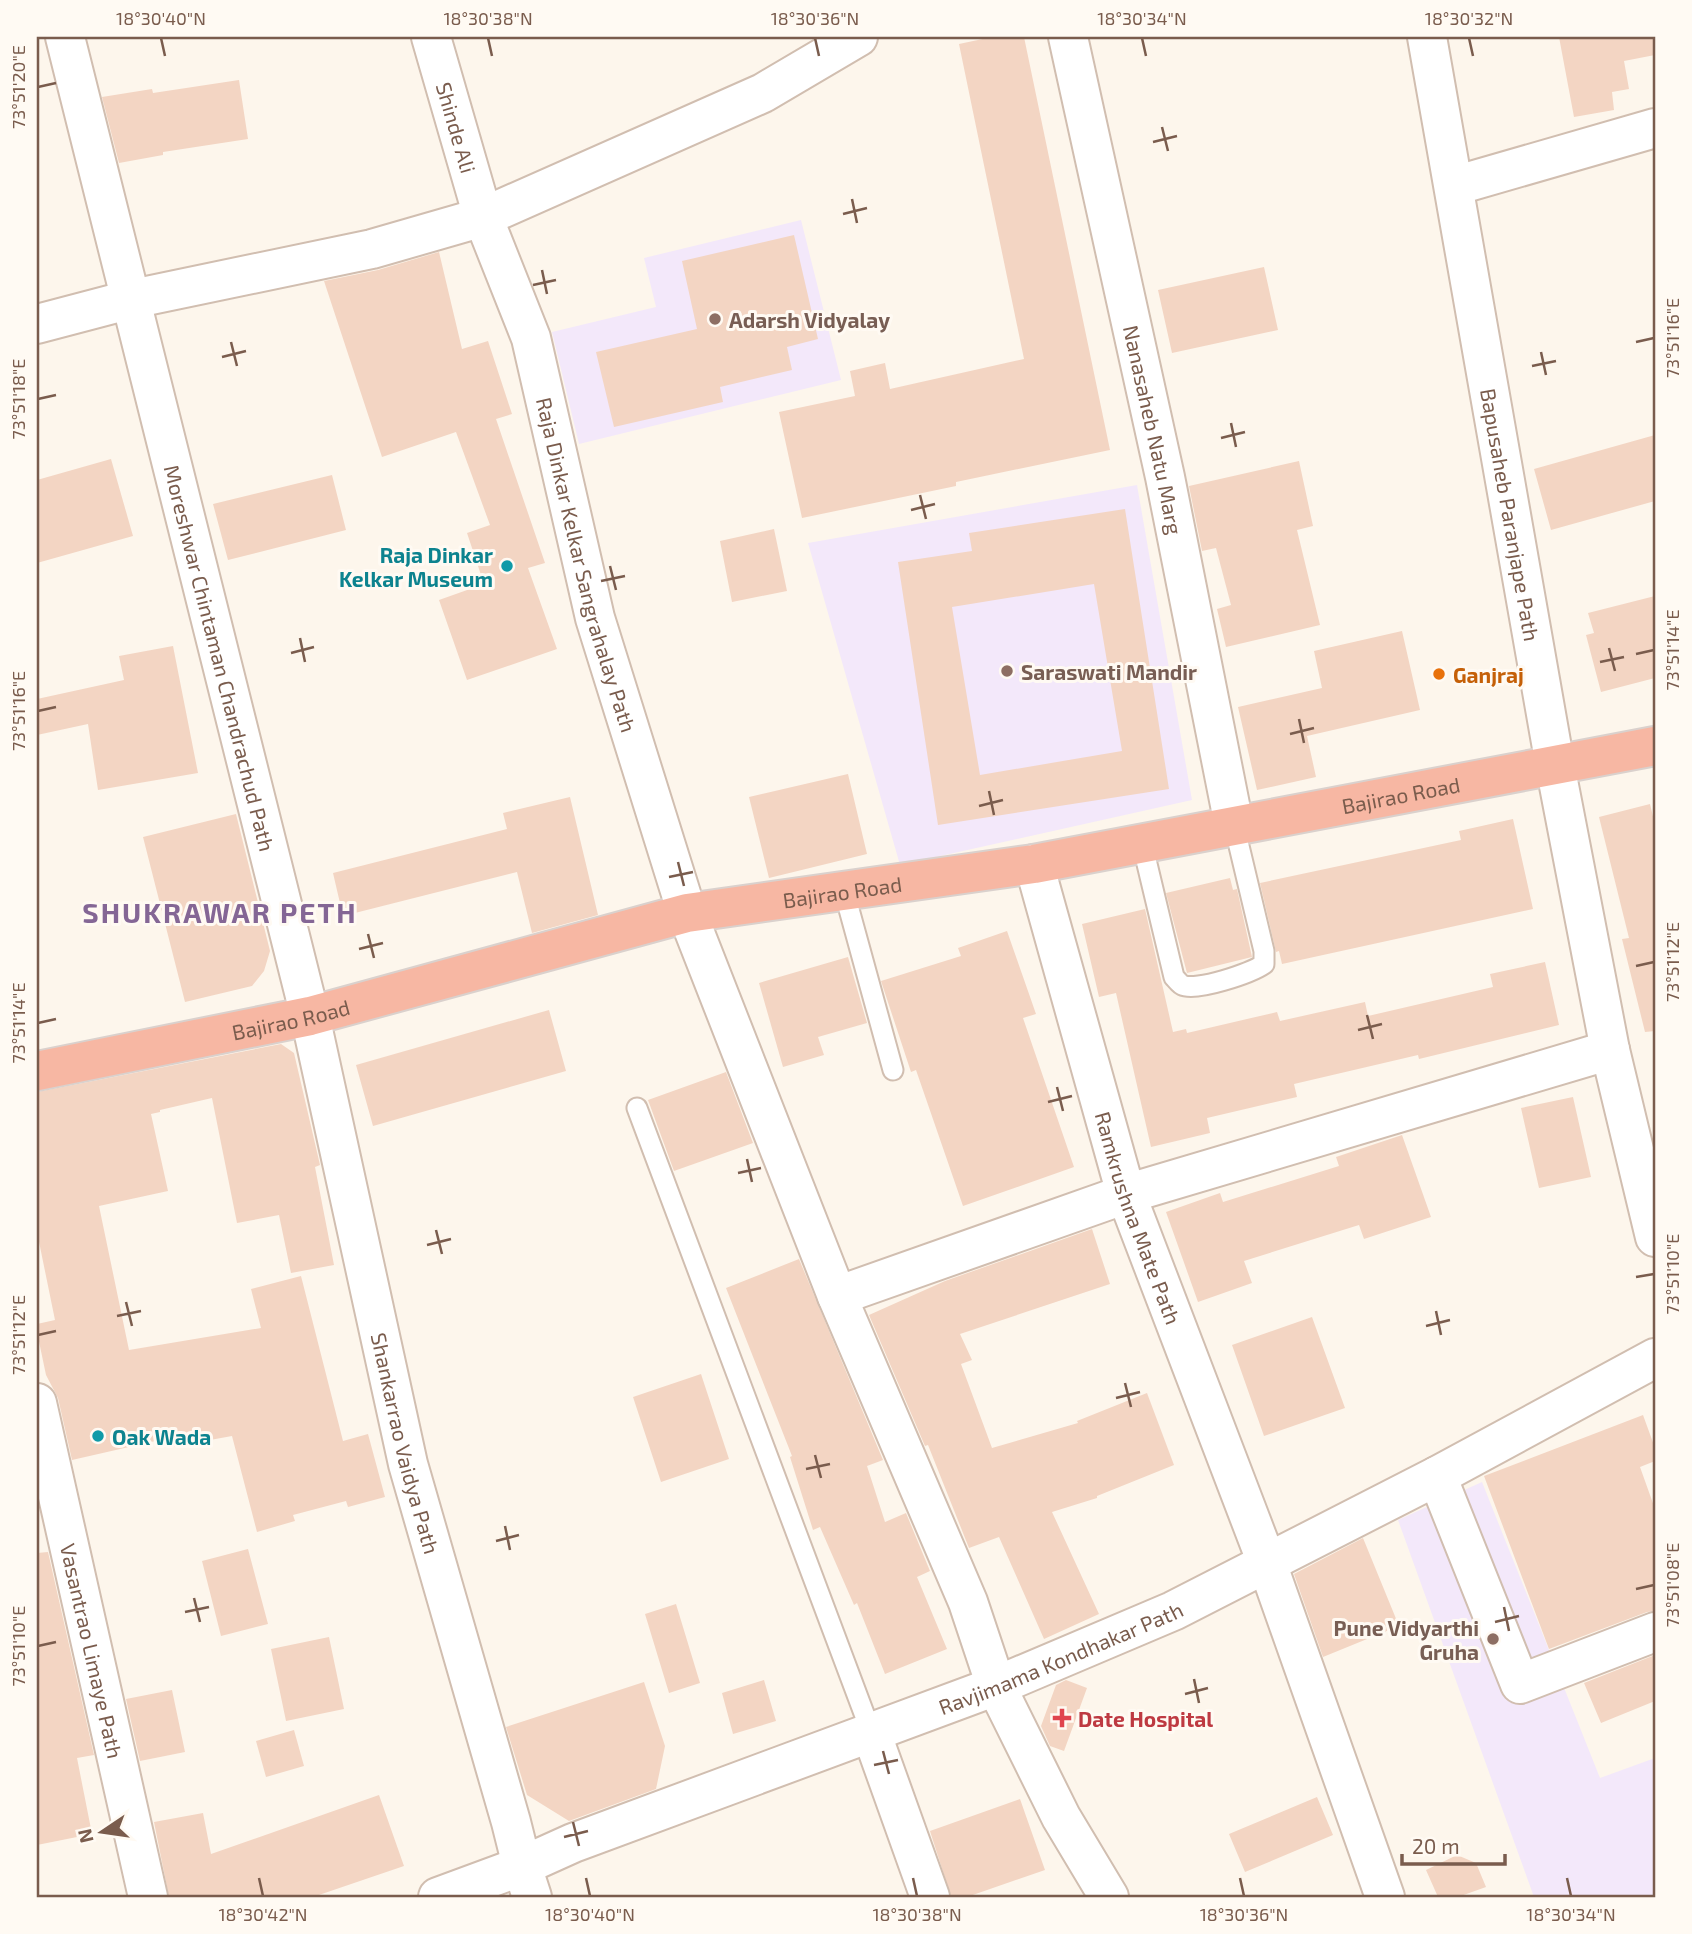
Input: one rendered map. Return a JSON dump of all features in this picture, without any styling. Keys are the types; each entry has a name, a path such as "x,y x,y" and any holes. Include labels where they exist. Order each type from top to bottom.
{"highway":[{"name":"Bajirao Road","path":"37,1071 310,1016 687,913 1034,864 1655,746"}],"street":[{"name":"Moreshwar Chintaman Chandrachud Path","path":"65,37 310,1016"},
{"name":"Shinde Ali","path":"431,37 483,217"},
{"path":"37,324 132,299 372,249 483,217 763,93 855,37"},
{"name":"Nanasaheb Natu Marg","path":"1068,37 1165,477 1234,825"},
{"name":"Bapusaheb Paranjape Path","path":"1427,37 1555,765 1610,1051 1655,1237"},
{"path":"1454,186 1655,128"},
{"name":"Raja Dinkar Kelkar Sangrahalay Path","path":"483,217 531,338 595,618 687,913 836,1296 968,1602 996,1686 1061,1816 1109,1897"},
{"name":"Ramkrushna Mate Path","path":"1034,864 1126,1194 1267,1563 1385,1897"},
{"name":"Shankarrao Vaidya Path","path":"310,1016 408,1464 527,1882"},
{"path":"836,1296 1126,1194 1610,1051"},
{"name":"Ravjimama Kondhakar Path","path":"438,1897 527,1882 573,1843 996,1686 1173,1611 1437,1476 1655,1358"},
{"name":"Vasantrao Limaye Path","path":"37,1403 148,1897"},
{"path":"1437,1476 1520,1684 1655,1632"},
{"path":"871,1732 930,1897"}],"lane":[{"path":"1142,843 1174,977 1182,985 1195,987 1255,970 1264,964 1264,951 1234,825"},
{"path":"844,891 892,1070"},
{"path":"637,1108 871,1732"}],"shaded area":[{"name":"Adarsh Vidyalay","path":"801,220 841,380 579,444 552,332 656,307 644,258"},
{"name":"Saraswati Mandir","path":"1137,485 1192,800 900,865 808,543"},
{"name":"Pune Vidyarthi Gruha","path":"1482,1482 1600,1778 1655,1758 1655,1897 1534,1897 1398,1520"}],"building":[{"path":"992,37 1024,37 1110,450 802,518 779,412 855,396 850,371 885,363 890,389 1024,359 959,44"},
{"path":"1559,37 1655,37 1655,55 1624,61 1629,89 1612,92 1614,110 1574,117"},
{"path":"239,80 248,139 163,152 163,155 119,163 102,97 152,89 153,93"},
{"path":"794,235 818,339 787,347 792,370 720,387 723,402 614,427 596,352 697,329 682,261"},
{"path":"439,252 462,349 488,341 512,414 496,419 545,563 528,568 557,649 467,680 439,600 484,584 467,533 490,525 456,432 382,457 324,281 378,270"},
{"path":"1264,267 1278,330 1172,353 1158,290"},
{"path":"1655,435 1655,501 1551,530 1534,469"},
{"path":"111,459 133,536 37,563 37,480"},
{"path":"1299,461 1313,526 1297,530 1320,625 1226,647 1217,609 1231,605 1216,548 1202,551 1189,486"},
{"path":"332,475 346,530 228,560 213,504"},
{"path":"1125,509 1169,789 938,825 898,562 972,551 969,533","holes":["1094,584 1122,751 980,775 952,607"]},
{"path":"774,529 787,591 732,602 720,541"},
{"path":"1655,596 1655,678 1601,692 1586,635 1594,633 1588,613"},
{"path":"1402,631 1420,710 1307,736 1316,777 1257,790 1238,707 1322,688 1314,651"},
{"path":"173,646 198,773 98,790 88,724 37,735 37,699 124,680 119,656"},
{"path":"848,774 867,854 769,878 749,797"},
{"path":"570,797 598,915 532,933 517,872 343,916 333,873 507,829 503,813"},
{"path":"1650,804 1655,825 1655,1031 1645,1032 1622,939 1629,938 1599,817"},
{"path":"236,814 270,951 264,971 252,986 185,1002 143,837"},
{"path":"1513,819 1533,909 1282,964 1279,951 1276,952 1260,883 1461,840 1459,831"},
{"path":"1230,878 1233,890 1237,889 1252,957 1187,973 1166,893"},
{"path":"1145,909 1173,1032 1186,1029 1187,1033 1277,1012 1280,1021 1365,1002 1368,1016 1493,987 1490,974 1545,962 1559,1025 1419,1059 1418,1055 1294,1084 1297,1097 1207,1118 1210,1133 1151,1147 1116,993 1099,997 1082,924"},
{"path":"1007,931 1036,1014 1023,1018 1074,1167 963,1206 916,1070 911,1072 881,981 961,956 958,948"},
{"path":"848,957 867,1023 818,1037 824,1055 783,1067 759,983"},
{"path":"549,1010 566,1071 373,1126 356,1065"},
{"path":"281,1044 294,1053 320,1165 315,1167 334,1265 291,1273 279,1215 237,1223 212,1098 151,1114 168,1191 99,1206 129,1350 261,1328 251,1289 301,1276 343,1441 368,1434 385,1497 348,1507 346,1501 293,1515 295,1521 257,1532 232,1436 166,1448 164,1439 72,1460 58,1398 46,1375 37,1332 37,1324 55,1320 37,1232 37,1092"},
{"path":"726,1072 753,1143 674,1171 648,1100"},
{"path":"1573,1097 1591,1177 1539,1188 1521,1108"},
{"path":"1402,1135 1431,1217 1364,1239 1359,1225 1244,1261 1252,1283 1198,1302 1166,1212 1220,1193 1223,1202 1339,1166 1336,1157"},
{"path":"1092,1229 1110,1284 960,1334 972,1360 961,1364 992,1448 1078,1423 1077,1421 1147,1393 1174,1465 1097,1498 1052,1512 1099,1614 1044,1639 999,1537 969,1548 928,1445 925,1446 869,1315 945,1281"},
{"path":"799,1259 883,1460 867,1466 885,1522 906,1513 930,1571 917,1577 947,1649 885,1674 857,1603 854,1605 820,1527 813,1530 790,1457 792,1456 726,1288"},
{"path":"1312,1317 1345,1408 1264,1436 1232,1345"},
{"path":"701,1374 729,1459 661,1482 633,1397"},
{"path":"1643,1415 1655,1448 1655,1461 1640,1467 1655,1509 1655,1611 1549,1649 1484,1476"},
{"path":"1363,1538 1399,1626 1323,1657 1294,1574"},
{"path":"248,1549 268,1624 221,1636 202,1561"},
{"path":"48,1552 94,1755 77,1758 92,1834 37,1845 37,1553"},
{"path":"676,1604 700,1683 669,1693 645,1614"},
{"path":"329,1637 344,1709 286,1721 271,1649"},
{"path":"1655,1655 1655,1701 1601,1723 1584,1683"},
{"path":"764,1680 776,1721 733,1734 722,1693"},
{"path":"1066,1680 1087,1688 1064,1751 1050,1746 1041,1726 1056,1685"},
{"path":"644,1682 665,1746 656,1789 569,1821 527,1795 506,1727"},
{"path":"172,1690 185,1752 140,1761 126,1699"},
{"path":"294,1730 304,1766 266,1777 256,1741"},
{"path":"379,1795 404,1866 313,1897 169,1897 154,1822 203,1813 211,1854"},
{"path":"1317,1797 1333,1835 1245,1872 1229,1834"},
{"path":"1020,1799 1045,1870 967,1897 951,1897 930,1831"},
{"path":"1457,1855 1476,1863 1486,1887 1458,1897 1438,1897 1426,1870"}],"place":[{"name":"Adarsh Vidyalay","path":"715,319"},
{"name":"Raja Dinkar Kelkar Museum","path":"507,566"},
{"name":"Saraswati Mandir","path":"1007,671"},
{"name":"Ganjraj","path":"1439,674"},
{"name":"Oak Wada","path":"98,1436"},
{"name":"Pune Vidyarthi Gruha","path":"1493,1639"},
{"name":"Date Hospital","path":"1062,1718"}],"district":[{"name":"SHUKRAWAR PETH","path":"220,912"}]}
